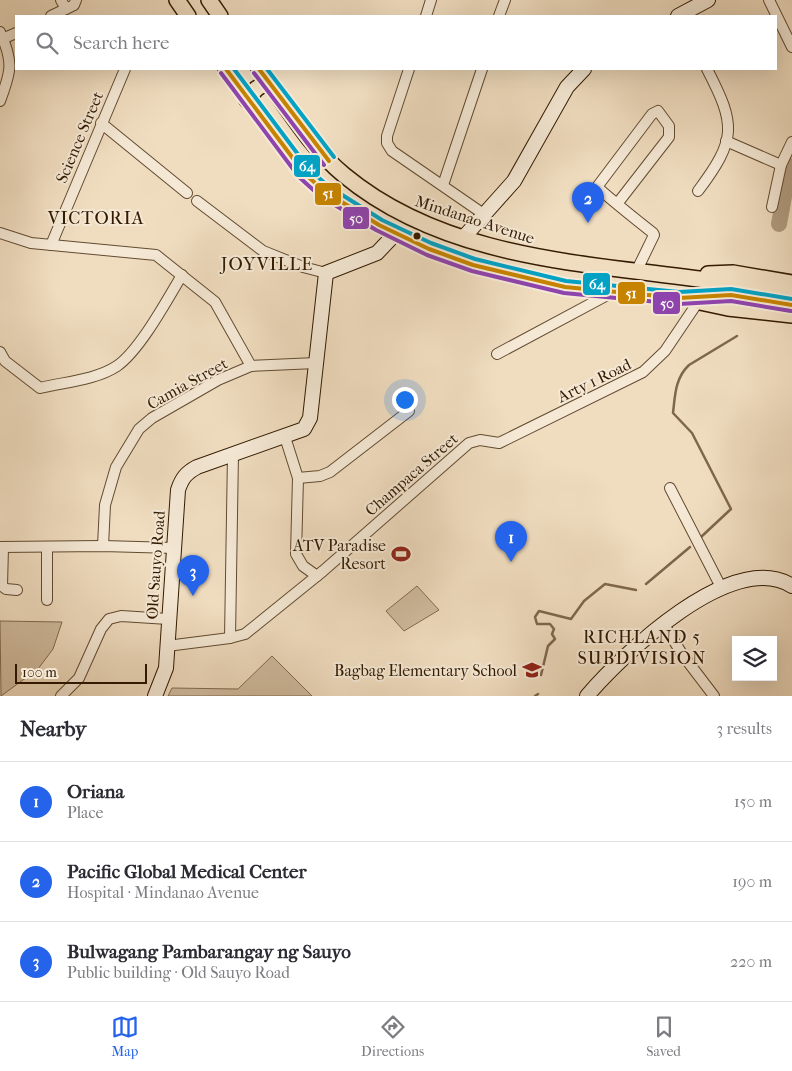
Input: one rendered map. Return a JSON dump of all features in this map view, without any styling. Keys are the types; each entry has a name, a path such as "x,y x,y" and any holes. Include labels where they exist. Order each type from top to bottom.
{"main road":[{"path":"177,0 187,15"},
{"path":"208,0 219,15"},
{"path":"681,15 708,0"},
{"path":"227,70 304,172 324,191 345,206 395,234 473,265 518,278 611,293 679,298 731,295 792,306"},
{"path":"236,84 249,78 257,70"},
{"name":"Mindanao Avenue","path":"259,70 322,154 343,174 371,196 403,214 464,237 540,259 636,272 682,275 733,273 792,282"},
{"path":"464,237 514,181 567,87 583,70"},
{"path":"248,100 256,89 268,81"},
{"path":"326,273 377,253 395,234"},
{"name":"Old Sauyo Road","path":"155,696 165,672 178,490 182,479 187,472 197,467 304,430 310,418 326,273"},
{"name":"Mindanao Avenue","path":"682,275 792,294"},
{"path":"679,298 728,308 792,315"},
{"path":"587,696 629,651 663,623 722,589 753,578 773,578 792,586"}],"street":[{"path":"52,15 63,5 74,5 76,0"},
{"path":"426,15 431,0"},
{"path":"499,15 505,0"},
{"path":"769,0 776,15"},
{"path":"777,16 792,46"},
{"path":"0,101 11,66 1,37 15,33"},
{"name":"Science Street","path":"50,245 125,70"},
{"path":"409,70 387,136 387,143 392,151 485,215"},
{"path":"443,185 482,70"},
{"path":"698,191 716,166 726,141 729,119 707,70"},
{"path":"617,204 668,137 669,126 658,111 652,114 597,187 617,204 654,235 636,272"},
{"path":"101,123 187,193"},
{"path":"726,141 781,165"},
{"path":"772,207 781,165 792,142"},
{"path":"197,201 263,251 303,268 326,273"},
{"path":"0,234 31,243 156,255 215,302 251,366"},
{"path":"0,352 6,361 40,388 98,374 117,366 134,348 182,275"},
{"path":"497,354 611,293"},
{"name":"Arty 1 Road","path":"474,440 499,443 643,372 665,351 698,302"},
{"name":"Camia Street","path":"102,546 104,515 110,484 116,467 139,429 152,418 184,398 218,380 251,366 316,363"},
{"path":"298,478 320,476 330,472 409,411"},
{"path":"285,436 297,469 298,478 296,554 303,566 317,576"},
{"name":"Champaca Street","path":"167,646 238,637 249,631 317,576 474,440"},
{"path":"230,638 233,454"},
{"path":"670,488 722,589"},
{"path":"47,546 47,600"},
{"path":"17,590 6,589 2,586 2,547 102,546 174,548"},
{"path":"61,696 79,678 101,629 109,619 122,616 168,619"},
{"path":"663,623 682,654 714,696"}],"shaded area":[{"path":"417,586 439,610 404,631 386,611"},
{"path":"0,621 62,622 53,649 38,669 1,696"},
{"path":"272,656 312,696 168,696 172,688 238,689"}],"waterway":[{"path":"779,224 787,180 792,166"},
{"path":"701,537 731,509 692,433 673,413 675,394 678,381 689,365 737,336"},
{"path":"646,584 690,547"},
{"path":"541,675 548,646 555,639 552,634 554,629 550,624 537,624 535,617 539,611 571,619 584,601 605,584 636,590"}],"transit line":[{"name":"51","path":"227,70 304,173 324,191 379,225 429,249 473,265 565,287 679,298 731,295 792,305"},
{"name":"64","path":"235,70 309,169 328,186 382,220 431,243 475,259 566,281 679,292 731,289 792,299"},
{"name":"51","path":"260,70 329,161"},
{"name":"64","path":"268,70 334,157"},
{"name":"50","path":"221,73 299,177 320,196 376,230 427,255 472,271 564,293 679,304 731,301 791,311"},
{"name":"50","path":"254,73 324,165"}],"place":[{"name":"Pacific Global Medical Center","path":"588,223"},
{"name":"ATV Paradise Resort","path":"401,554"},
{"name":"Oriana","path":"511,562"},
{"name":"Bulwagang Pambarangay ng Sauyo","path":"193,596"},
{"name":"Bagbag Elementary School","path":"532,670"}],"district":[{"name":"VICTORIA","path":"96,218"},
{"name":"JOYVILLE","path":"267,264"},
{"name":"RICHLAND 5 SUBDIVISION","path":"642,648"}]}
